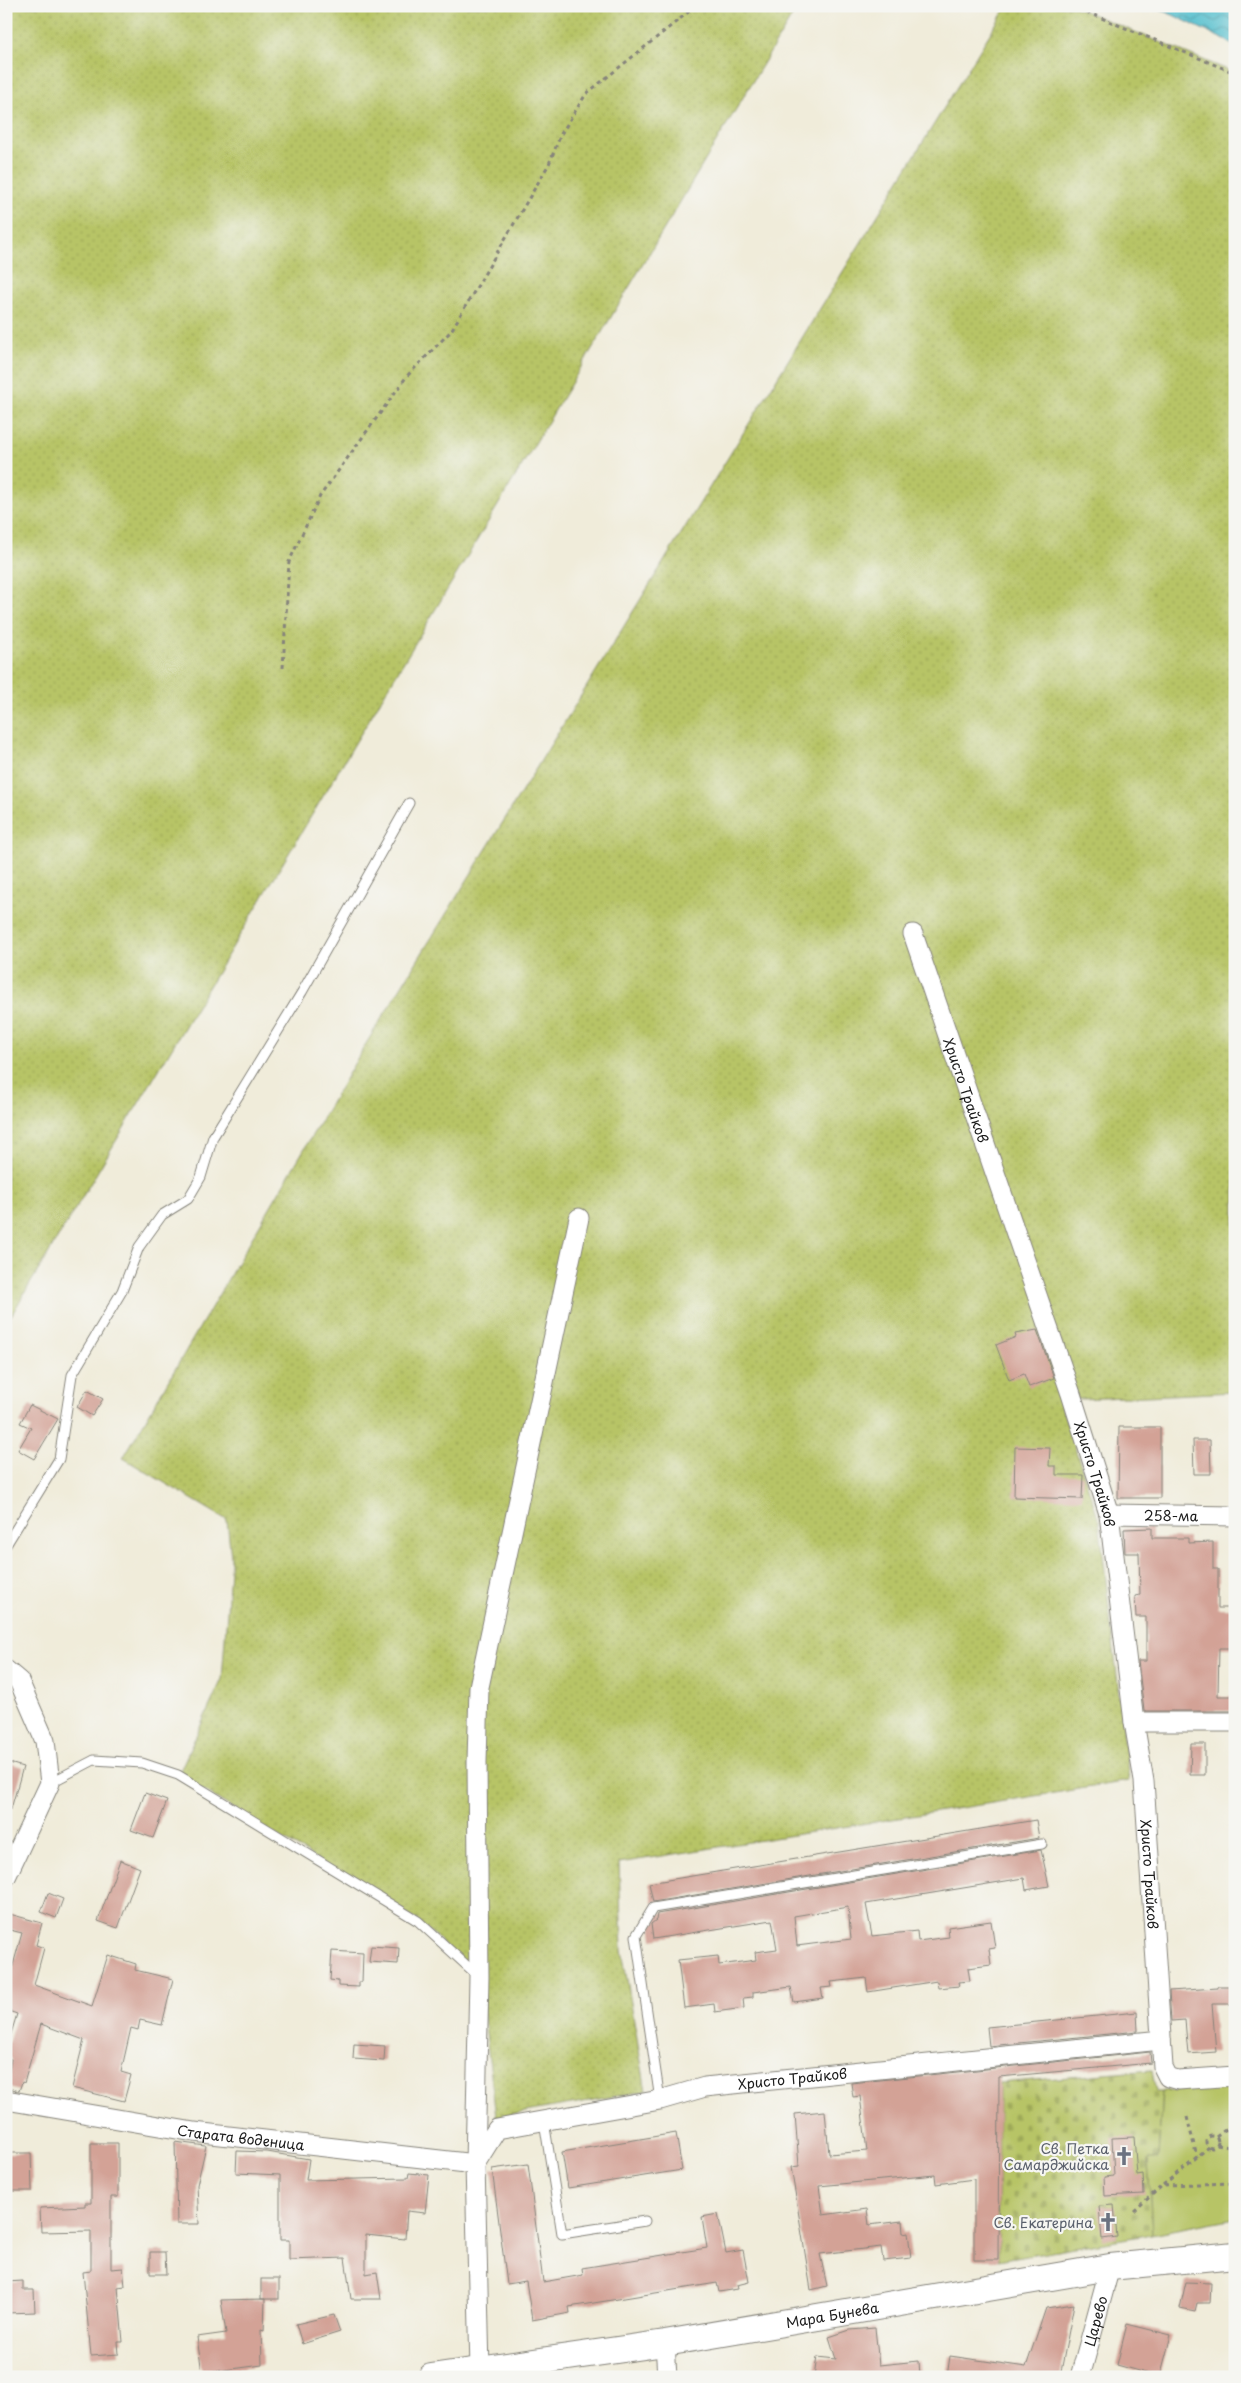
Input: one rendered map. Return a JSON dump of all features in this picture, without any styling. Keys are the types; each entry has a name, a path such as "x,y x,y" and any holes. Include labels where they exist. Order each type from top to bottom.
{"street":[{"name":"Христо Трайков","path":"912,934 1071,1394 1109,1514 1134,1722 1144,1781 1163,2066 1168,2077 1178,2080 1235,2076"},
{"path":"480,2370 475,2164 479,1977 477,1772 479,1687 580,1218"},
{"name":"258-ма","path":"1109,1514 1235,1516"},
{"path":"6,1670 19,1681 45,1741 50,1783 6,1876"},
{"path":"1134,1722 1235,1722"},
{"name":"Христо Трайков","path":"475,2164 497,2130 660,2100 705,2087 1161,2040"},
{"name":"Старата воденица","path":"6,2100 194,2132 475,2164"},
{"name":"Мара Бунева","path":"431,2377 665,2343 1110,2267 1235,2255"},
{"name":"Царево","path":"1080,2377 1110,2267"},
{"path":"665,2343 668,2377"}],"lane":[{"path":"6,1545 59,1459 72,1375 122,1291 139,1247 162,1215 188,1199 201,1177 213,1137 302,992 409,803"},
{"path":"50,1783 94,1760 142,1763 178,1775 418,1921 479,1977"},
{"path":"660,2100 636,1936 653,1908 1042,1844"},
{"path":"544,2121 562,2234 645,2222"}],"path":[{"path":"284,668 289,562 320,496 407,376 451,331 548,164 561,134 586,94 696,6"},
{"path":"1072,6 1235,73"},
{"path":"1187,2117 1197,2156"},
{"path":"1209,2147 1206,2139 1211,2136 1216,2137 1235,2122"},
{"path":"1216,2137 1216,2145"},
{"path":"1134,2211 1209,2147 1216,2145 1235,2148"},
{"path":"1163,2185 1235,2183"}],"green space":[{"path":"6,6 798,6 6,1324"},
{"path":"1007,6 1072,6 1235,73 1235,1392 1059,1400 1099,1520 1129,1781 619,1863 622,1950 646,2091 496,2117 479,1976 418,1921 178,1775 222,1679 231,1557 227,1520 123,1458 364,1047"},
{"path":"1152,2070 1156,2091 1162,2091 1158,2159 1148,2160 1152,2234 998,2260 999,2083"},
{"path":"1235,2085 1235,2218 1152,2234 1148,2159 1158,2159 1162,2091"}],"water":[{"path":"1150,6 1235,7 1235,45 1173,15"}],"building":[{"path":"1037,1330 1054,1378 1029,1387 1024,1374 1009,1380 996,1345 1016,1337 1015,1334"},
{"path":"87,1390 103,1399 92,1416 77,1407"},
{"path":"30,1405 58,1419 34,1459 18,1450 31,1428 20,1423"},
{"path":"1119,1427 1160,1427 1160,1498 1118,1498"},
{"path":"1193,1440 1210,1440 1211,1474 1194,1474"},
{"path":"1015,1447 1050,1448 1049,1466 1056,1466 1056,1475 1083,1475 1082,1499 1014,1497"},
{"path":"1152,1528 1152,1538 1188,1538 1188,1543 1213,1542 1213,1569 1218,1569 1218,1608 1235,1608 1235,1648 1219,1648 1218,1696 1235,1696 1235,1711 1144,1711 1138,1661 1146,1661 1146,1617 1136,1617 1135,1596 1140,1595 1139,1553 1125,1553 1124,1529"},
{"path":"1191,1744 1205,1744 1205,1775 1190,1775"},
{"path":"6,1762 23,1767 11,1809 6,1809"},
{"path":"145,1793 167,1801 153,1838 131,1830"},
{"path":"1036,1820 1039,1838 653,1902 649,1883"},
{"path":"1041,1850 1049,1886 1026,1890 1024,1878 866,1904 872,1936 917,1931 918,1941 949,1937 948,1927 991,1921 995,1948 989,1949 991,1965 968,1968 970,1981 958,1982 959,1986 938,1988 937,1981 868,1992 866,1978 831,1982 832,1987 821,1988 823,1998 794,2002 791,1987 753,1992 753,1997 743,1998 744,2008 715,2012 714,2004 684,2008 678,1960 718,1956 719,1965 756,1960 755,1952 777,1949 772,1920 653,1939 651,1924 656,1920 657,1914","holes":["848,1907 851,1939 797,1946 794,1916"]},
{"path":"120,1860 140,1868 118,1928 98,1921"},
{"path":"48,1893 63,1899 56,1918 41,1912"},
{"path":"6,1913 42,1923 36,1945 44,1948 34,1985 92,2006 108,1955 136,1964 135,1970 173,1979 162,2025 140,2020 138,2030 131,2028 121,2072 131,2075 124,2101 72,2088 84,2040 41,2024 24,2083 22,2082 19,2091 6,2087 11,2059 6,2058 6,2050 17,2014 6,2010 6,1974 10,1976 22,1933 6,1929"},
{"path":"371,1946 399,1948 398,1964 369,1962"},
{"path":"332,1951 363,1953 362,1982 359,1982 359,1987 338,1986 338,1981 330,1980"},
{"path":"1217,1986 1235,1986 1235,2004 1212,2004 1216,2052 1188,2054 1185,2020 1171,2021 1169,1991 1217,1988"},
{"path":"1137,2012 1138,2031 989,2046 987,2027"},
{"path":"354,2044 385,2046 384,2061 353,2059"},
{"path":"1150,2052 1151,2063 999,2077 998,2260 974,2260 974,2179 936,2184 935,2175 819,2186 823,2215 867,2209 869,2225 902,2221 903,2233 908,2232 911,2258 883,2261 881,2247 820,2254 827,2286 811,2290 791,2167 799,2166 795,2114 825,2111 829,2154 867,2151 860,2096 853,2097 851,2083"},
{"path":"676,2133 682,2170 568,2188 562,2152"},
{"name":"Св. Петка Самарджийска","path":"1134,2137 1137,2175 1143,2174 1144,2194 1105,2196 1104,2177 1114,2176 1112,2138"},
{"path":"175,2142 206,2146 197,2185 199,2224 177,2224"},
{"path":"91,2143 118,2143 118,2197 111,2197 111,2269 123,2268 125,2286 118,2287 123,2342 118,2342 119,2354 91,2356 83,2272 91,2271 91,2231 41,2232 40,2208 85,2206 85,2203 91,2203"},
{"path":"237,2151 267,2152 309,2159 306,2180 408,2178 409,2173 429,2175 425,2213 407,2211 405,2239 366,2235 366,2274 377,2272 381,2299 351,2299 345,2258 289,2260 289,2240 280,2240 280,2175 236,2173"},
{"path":"6,2153 31,2153 32,2191 6,2191"},
{"path":"528,2164 543,2282 583,2275 582,2268 707,2248 702,2217 718,2214 726,2253 743,2250 749,2282 737,2285 738,2289 719,2292 717,2283 569,2307 570,2313 532,2320 526,2281 507,2284 492,2169"},
{"name":"Св. Екатерина","path":"1114,2205 1117,2237 1102,2239 1099,2206"},
{"path":"150,2252 165,2252 166,2274 150,2274"},
{"path":"261,2279 279,2279 279,2299 261,2299"},
{"path":"23,2281 23,2290 34,2290 35,2312 6,2313 6,2282"},
{"path":"1186,2282 1211,2283 1210,2303 1197,2303 1195,2311 1180,2308"},
{"path":"265,2299 264,2331 261,2330 262,2365 202,2373 197,2337 226,2333 221,2300"},
{"path":"1074,2304 1060,2377 947,2377 950,2356 1026,2367 1046,2308"},
{"path":"334,2315 340,2332 302,2344 296,2324"},
{"path":"1127,2324 1171,2335 1160,2377 1117,2365"},
{"path":"875,2328 879,2365 919,2361 920,2377 814,2377 817,2357 836,2359 829,2337 850,2330"}],"place":[{"name":"Св. Петка Самарджийска","path":"1124,2156"},
{"name":"Св. Екатерина","path":"1108,2222"}]}
